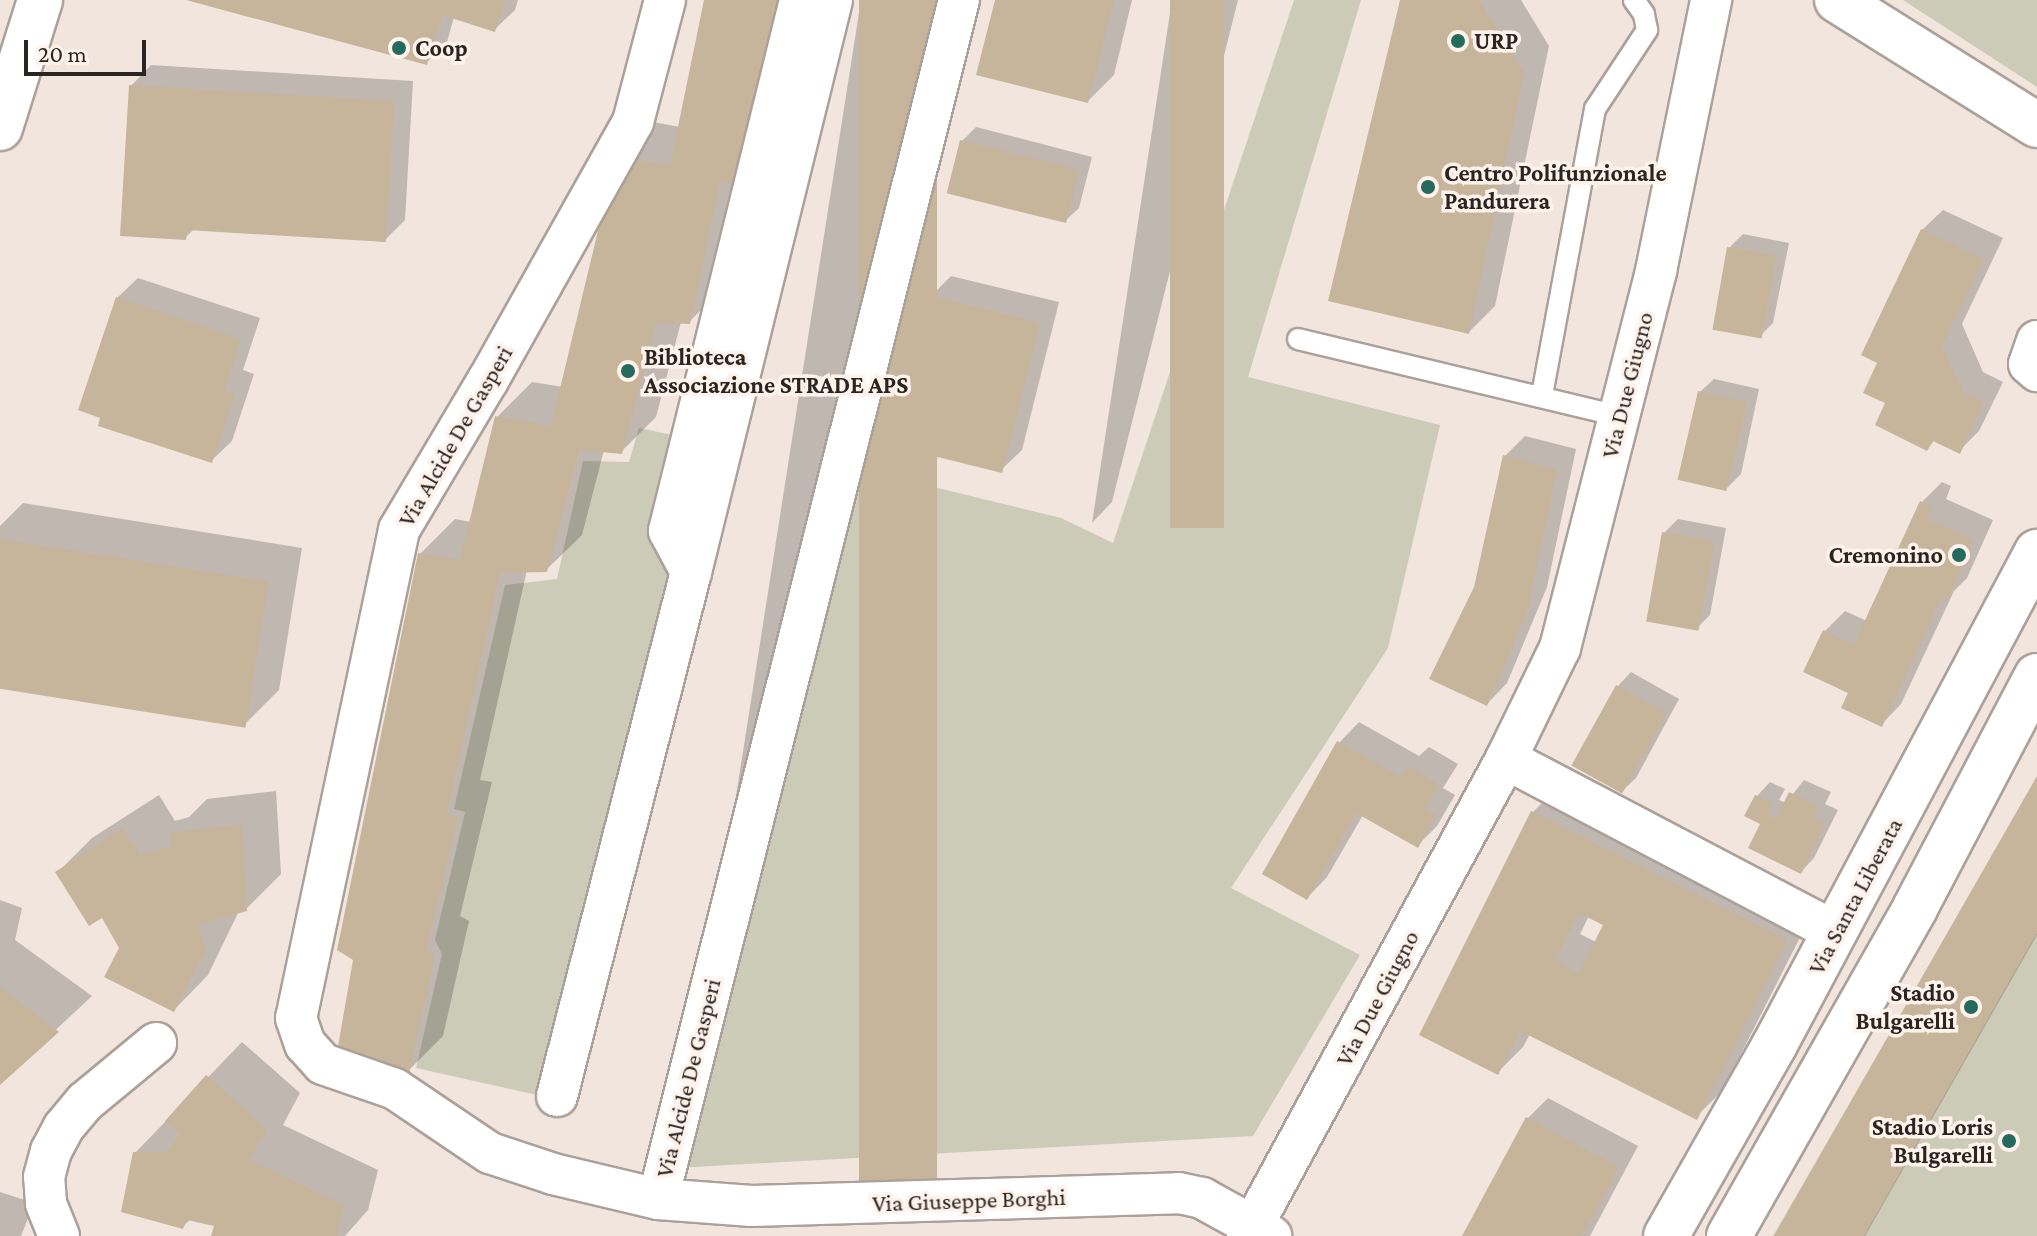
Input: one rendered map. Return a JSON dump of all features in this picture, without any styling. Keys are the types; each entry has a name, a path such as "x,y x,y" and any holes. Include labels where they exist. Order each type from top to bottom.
{"street":[{"path":"0,128 40,0"},
{"name":"Via Alcide De Gasperi","path":"665,0 633,122 399,530 296,1018 305,1044 323,1064 395,1089 490,1153 553,1174 658,1199 959,0"},
{"path":"691,572 669,531 800,0"},
{"path":"557,1096 691,572 832,0"},
{"name":"Via Due Giugno","path":"1257,1233 1506,759 1560,648 1656,271 1711,0"},
{"path":"1837,0 2037,125"},
{"path":"2037,341 2029,364 2037,371"},
{"name":"Via Santa Liberata","path":"1666,1236 1835,932 2037,552"},
{"path":"1729,1236 1915,908 2037,676"},
{"path":"1506,759 1835,932"},
{"path":"59,1236 46,1203 44,1177 51,1151 63,1128 86,1101 156,1043"},
{"name":"Via Giuseppe Borghi","path":"658,1199 752,1206 852,1220 1179,1193 1202,1198 1257,1233"}],"lane":[{"path":"1542,395 1595,109 1647,30 1644,14 1634,0"},
{"path":"1298,339 1542,395 1619,416"}],"green space":[{"path":"1294,0 1361,0 1248,377 1440,425 1388,648 1231,888 1360,955 1253,1136 676,1168 856,468 1061,518 1113,543"},
{"path":"1903,0 2037,0 2037,87"},
{"path":"639,428 682,437 676,571 537,1095 416,1068 442,954 435,940 465,812 454,809 505,585 557,579 583,461 629,462"},
{"name":"Stadio Bulgarelli","path":"2037,778 2037,1236 1773,1236"}],"building":[{"name":"Coop","path":"186,0 505,0 495,32 442,15 427,65"},
{"path":"704,0 781,0 742,188 720,181 690,324 656,323 622,454 579,450 547,572 500,573 447,814 458,817 426,951 435,956 409,1074 336,1058 353,960 337,950 418,553 460,560 495,416 551,426 616,156 670,166"},
{"path":"859,0 937,0 937,1197 859,1197"},
{"path":"995,0 1114,0 1088,103 976,75"},
{"path":"1170,0 1224,0 1224,528 1170,528"},
{"name":"Centro Polifunzionale Pandurera","path":"1400,0 1479,0 1524,73 1469,334 1328,301"},
{"path":"129,85 394,101 386,242 187,230 186,240 120,236"},
{"path":"960,140 1079,170 1066,223 947,193"},
{"path":"1921,229 1984,259 1942,346 1963,392 1984,402 1960,454 1933,441 1927,451 1875,425 1885,403 1863,393 1877,363 1861,355"},
{"path":"1727,247 1776,256 1762,338 1712,330"},
{"path":"929,295 1040,323 1002,473 892,445"},
{"path":"116,297 241,339 224,391 235,394 212,463 98,426 100,418 78,410"},
{"path":"1698,391 1747,402 1726,491 1678,480"},
{"path":"1503,455 1557,470 1528,609 1487,706 1429,679 1474,587"},
{"path":"1920,501 1932,507 1927,519 1974,540 1947,600 1941,598 1882,727 1841,708 1848,693 1803,672 1823,630 1854,644"},
{"path":"1662,532 1714,541 1698,631 1646,622"},
{"path":"0,539 269,582 245,728 0,689"},
{"path":"1616,685 1667,713 1622,794 1571,765"},
{"path":"1337,741 1401,777 1407,766 1439,784 1425,809 1436,815 1418,848 1356,813 1307,900 1262,874"},
{"path":"2037,776 2037,933 1864,1236 1774,1236"},
{"path":"1789,792 1818,806 1813,818 1825,824 1801,874 1748,848 1760,824 1744,816 1755,795 1772,803 1767,814 1776,819"},
{"path":"1531,811 1787,940 1697,1120 1520,1031 1498,1075 1419,1035","holes":["1579,913 1603,925 1579,973 1555,960"]},
{"path":"242,824 247,911 197,925 206,949 174,1012 104,977 119,948 102,918 89,926 55,872 123,828 140,855 171,847 170,833"},
{"path":"0,987 59,1032 0,1085"},
{"path":"206,1075 267,1129 250,1160 344,1205 337,1236 211,1236 214,1226 187,1220 183,1229 121,1212 133,1152 166,1152 180,1135 165,1121"},
{"path":"1526,1117 1619,1167 1582,1236 1462,1236"}],"place":[{"name":"URP","path":"1458,41"},
{"name":"Coop","path":"399,48"},
{"name":"Centro Polifunzionale Pandurera","path":"1428,187"},
{"name":"Biblioteca Associazione STRADE APS","path":"628,371"},
{"name":"Cremonino","path":"1959,555"},
{"name":"Stadio Bulgarelli","path":"1971,1007"},
{"name":"Stadio Loris Bulgarelli","path":"2009,1141"}]}
